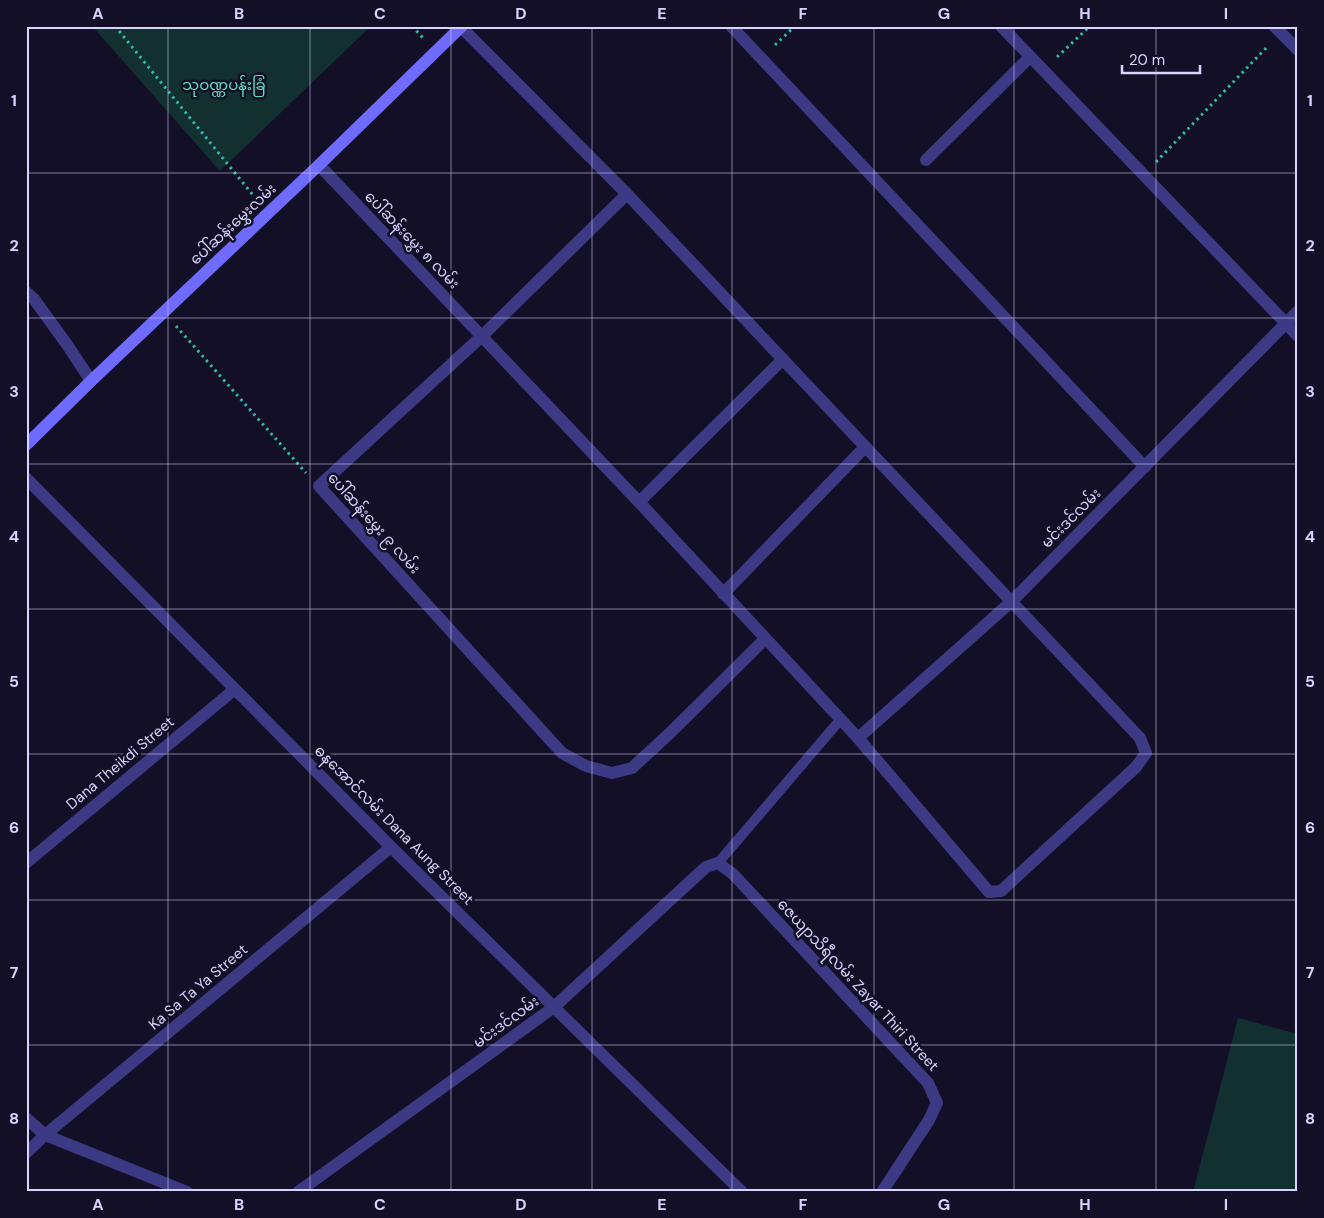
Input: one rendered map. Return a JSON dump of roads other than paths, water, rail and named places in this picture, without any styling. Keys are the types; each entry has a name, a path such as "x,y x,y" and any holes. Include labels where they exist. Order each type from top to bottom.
{"main road":[{"name":"ပေါ်ဆန်းမွှေးလမ်း","path":"26,445 461,27"}],"street":[{"path":"731,26 1144,467"},
{"path":"1000,26 1298,336"},
{"path":"461,27 627,194 1011,602"},
{"path":"1277,30 1298,50"},
{"path":"926,160 1030,57"},
{"name":"ပေါ်ဆန်းမွှေး ၈ လမ်း","path":"319,165 639,502 858,738 989,892 1001,891 1136,768 1146,753 1140,738 1011,602"},
{"path":"482,336 627,194"},
{"path":"26,292 34,299 91,381"},
{"name":"မင်းဒင်လမ်း","path":"858,738 1011,602 1298,311"},
{"name":"ပေါ်ဆန်းမွှေး ၉ လမ်း","path":"482,336 319,486 562,754 586,766 612,773 632,768 765,639"},
{"path":"639,502 783,359"},
{"path":"723,594 865,447"},
{"name":"ဓနအောင်လမ်း Dana Aung Street","path":"26,478 391,847 742,1192"},
{"name":"Dana Theikdi Street","path":"26,863 235,689"},
{"name":"Ka Sa Ta Ya Street","path":"26,1153 45,1135 391,847"},
{"name":"မင်းဒင်လမ်း","path":"298,1192 554,1007 706,867 718,863"},
{"name":"ဇေယျာသိရီလမ်း Zayar Thiri Street","path":"718,863 733,874 928,1083 937,1103 929,1120 882,1192"},
{"path":"26,1118 45,1135 187,1192"}],"lane":[{"path":"718,863 840,720"}],"park label":[{"name":"သုဝဏ္ဏပန်းခြံ","path":"224,85"}]}
